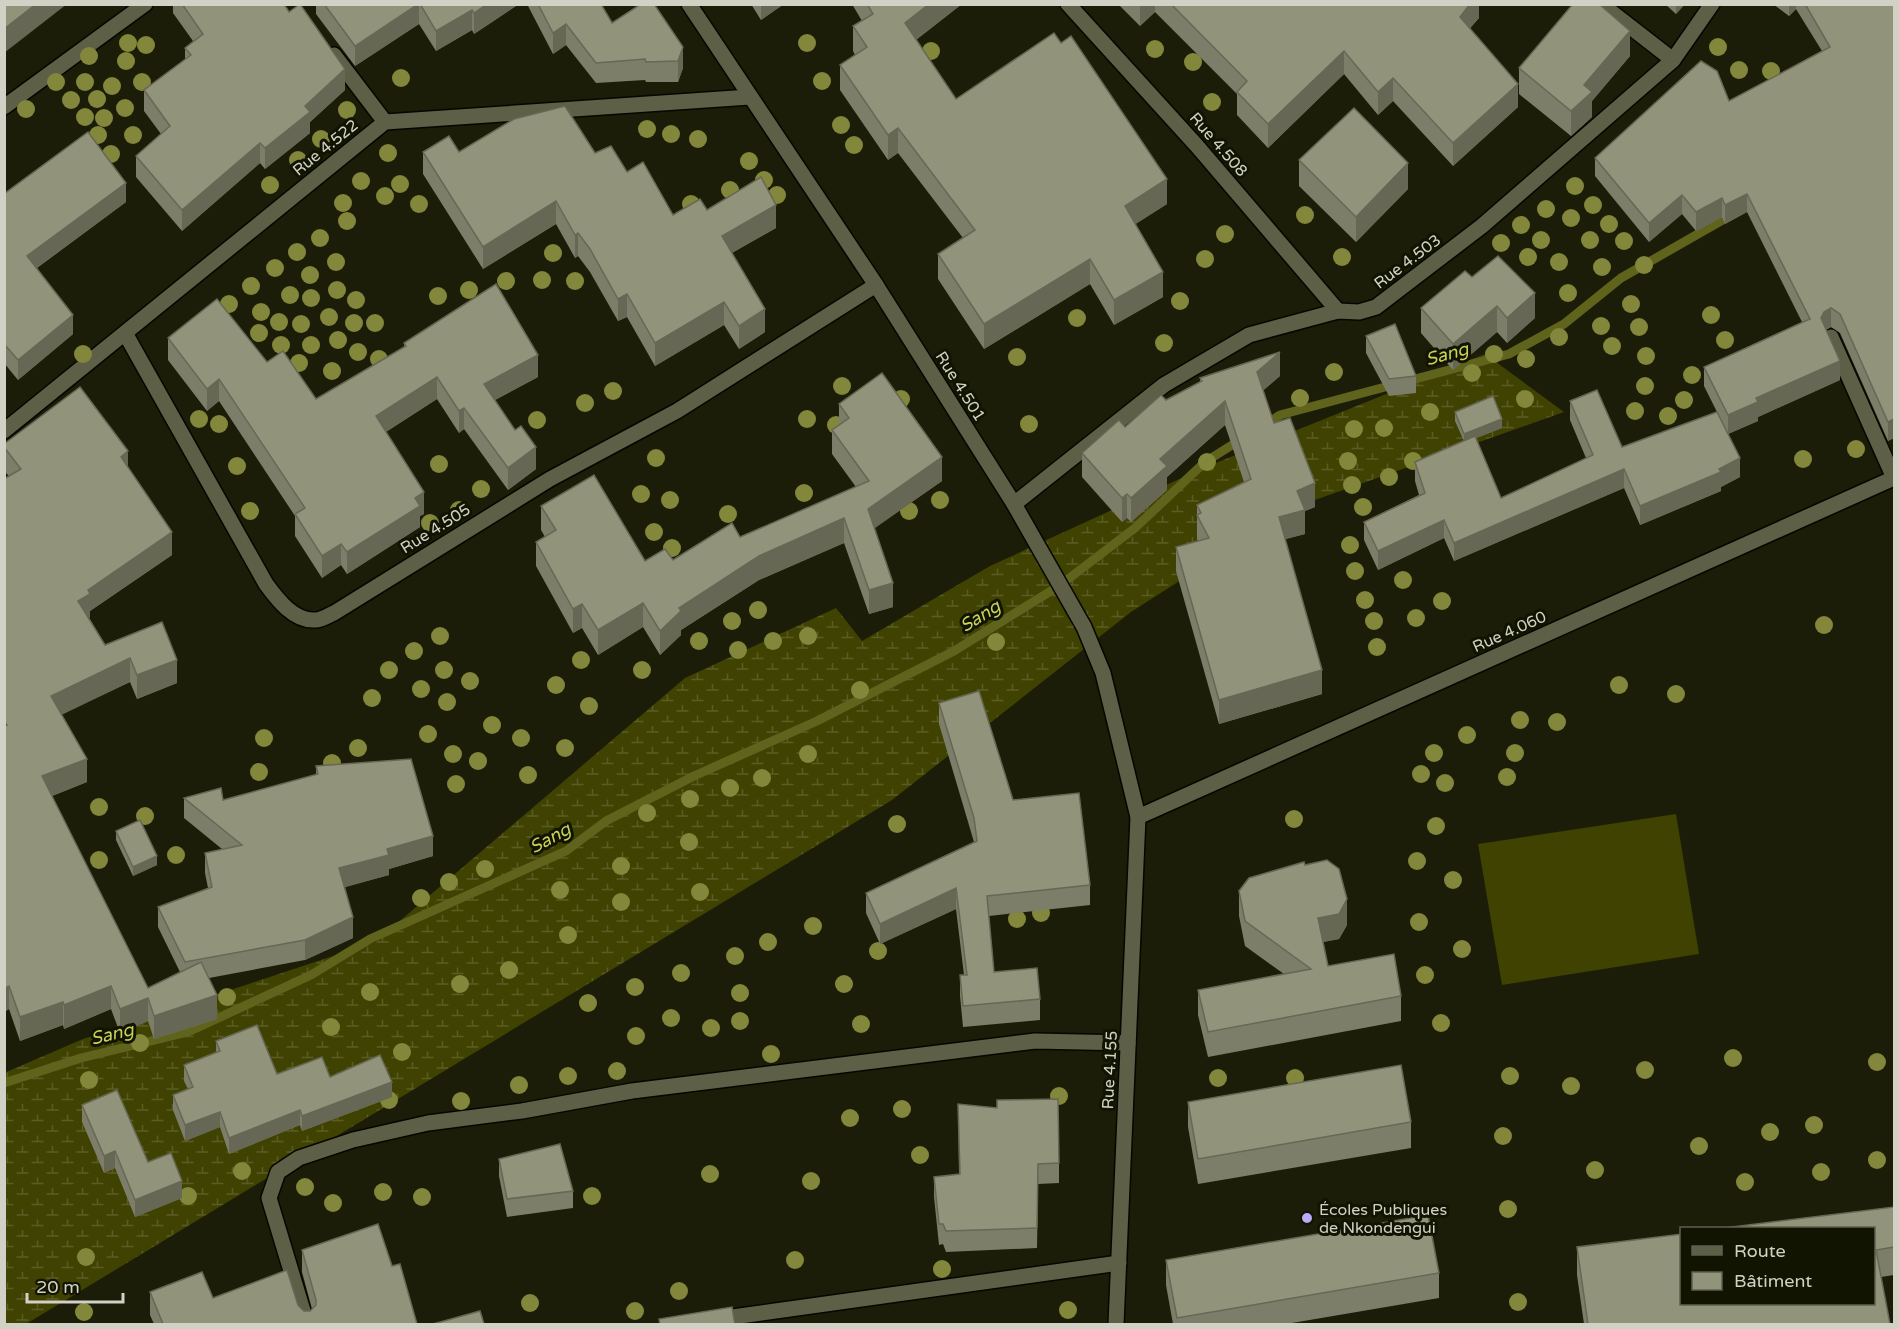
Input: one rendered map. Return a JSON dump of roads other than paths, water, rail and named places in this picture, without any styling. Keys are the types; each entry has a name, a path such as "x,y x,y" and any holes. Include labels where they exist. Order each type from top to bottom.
{"street":[{"path":"4,107 145,4"},
{"name":"Rue 4.501","path":"689,4 876,285 1014,504 1084,627 1103,673 1138,817"},
{"name":"Rue 4.508","path":"1068,4 1197,146 1338,310"},
{"path":"1601,4 1674,60"},
{"name":"Rue 4.503","path":"1014,504 1164,385 1249,335 1338,310 1359,312 1376,307 1482,226 1674,60 1712,4"},
{"path":"323,41 385,122"},
{"name":"Rue 4.522","path":"5,428 385,122 750,97"},
{"name":"Rue 4.505","path":"125,333 266,584 282,606 302,617 315,620 334,613 550,479 677,411 876,285"},
{"path":"1831,338 1894,478"},
{"name":"Rue 4.060","path":"1138,817 1894,478"},
{"name":"Rue 4.155","path":"1116,1324 1138,817"},
{"path":"307,1324 269,1198 278,1172 299,1158 353,1140 428,1123 522,1111 632,1091 1035,1041 1128,1043"},
{"path":"698,1324 718,1319 1119,1263"}],"waterway":[{"name":"Sang","path":"1265,425 1280,415 1509,354 1564,324 1621,278 1733,214"},
{"name":"Sang","path":"4,1083 81,1058 188,1032 311,975 370,939 566,851 606,821 694,776 817,721 954,651 1059,586 1135,528 1205,462 1240,440"}],"place":[{"name":"Écoles Publiques de Nkondengui","path":"1307,1218"}]}
